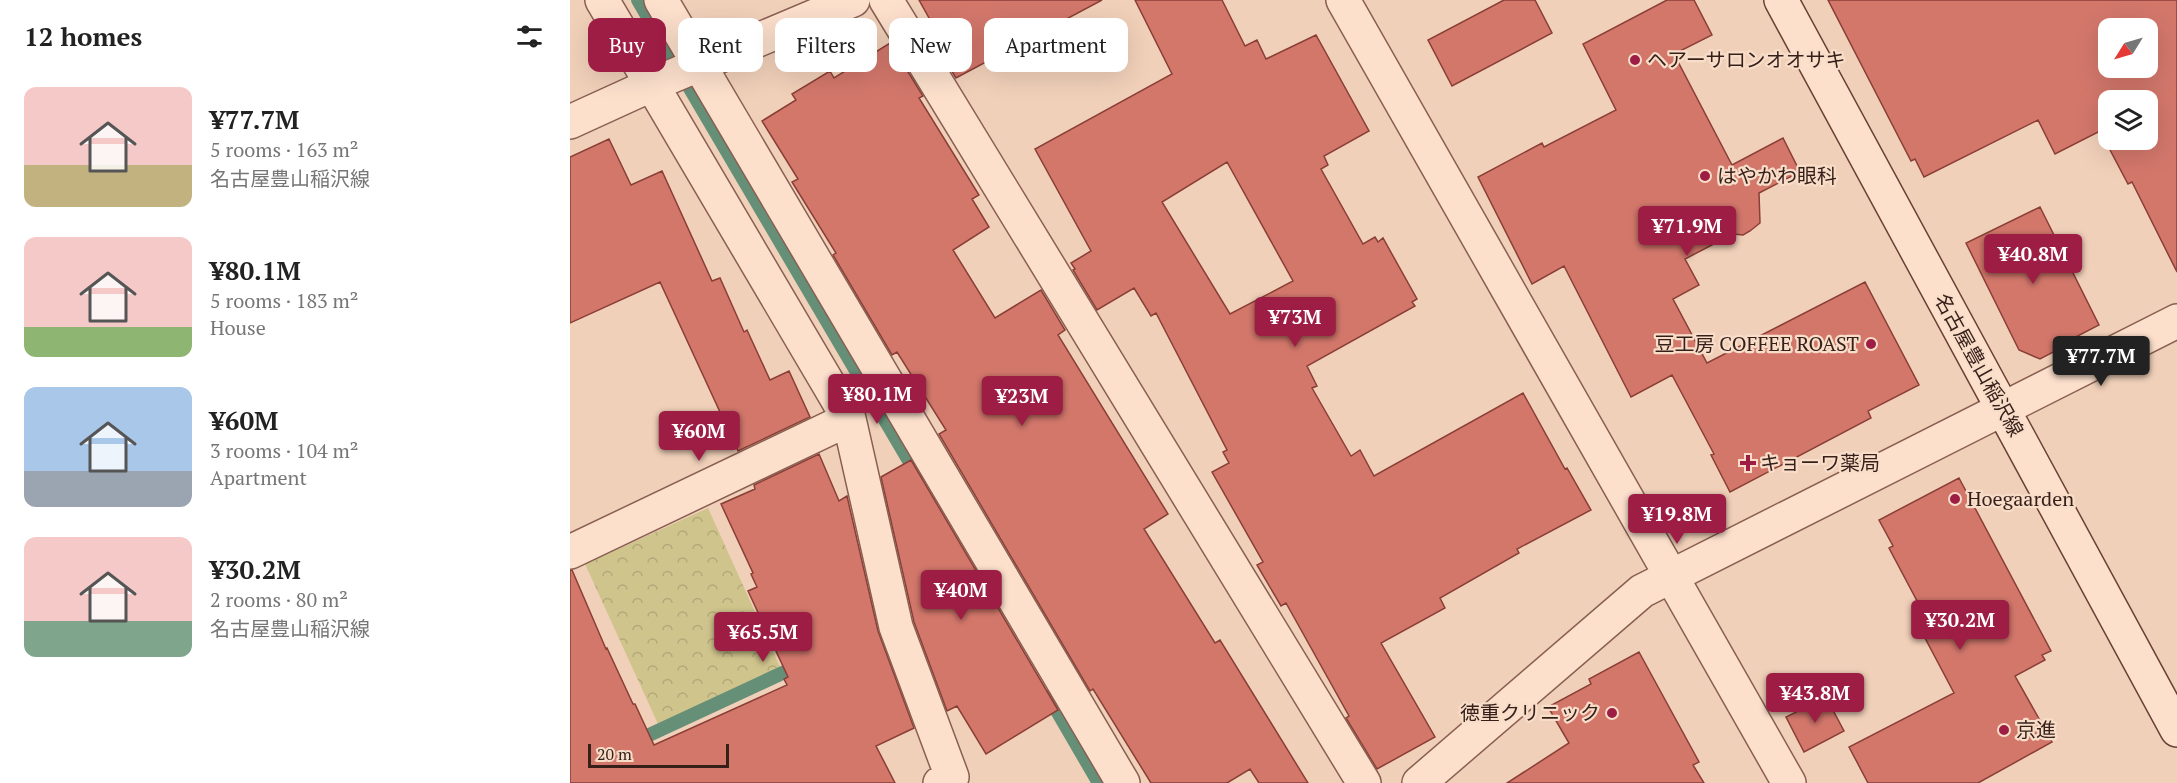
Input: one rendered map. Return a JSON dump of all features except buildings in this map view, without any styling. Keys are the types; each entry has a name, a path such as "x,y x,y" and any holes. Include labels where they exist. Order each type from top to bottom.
{"street":[{"path":"602,0 849,419 896,627 952,777 940,783"},
{"path":"661,0 678,29"},
{"path":"763,38 853,0"},
{"path":"886,0 1364,783"},
{"path":"1343,0 1789,783"},
{"name":"名古屋豊山稲沢線","path":"1781,0 2177,730"},
{"path":"570,122 682,72"},
{"path":"703,72 1123,783"},
{"path":"1419,783 1642,591 2177,321"},
{"path":"570,552 849,419"}],"green space":[{"path":"708,508 781,669 658,724 585,564"}],"waterway":[{"path":"638,0 918,476"},
{"path":"634,742 802,664"},
{"path":"1049,697 1099,783"}],"place":[{"name":"ヘアーサロンオオサキ","path":"1635,60"},
{"name":"はやかわ眼科","path":"1705,176"},
{"name":"豆工房 COFFEE ROAST","path":"1871,344"},
{"name":"キョーワ薬局","path":"1748,463"},
{"name":"Hoegaarden","path":"1955,499"},
{"name":"徳重クリニック","path":"1612,713"},
{"name":"京進","path":"2004,730"}]}
